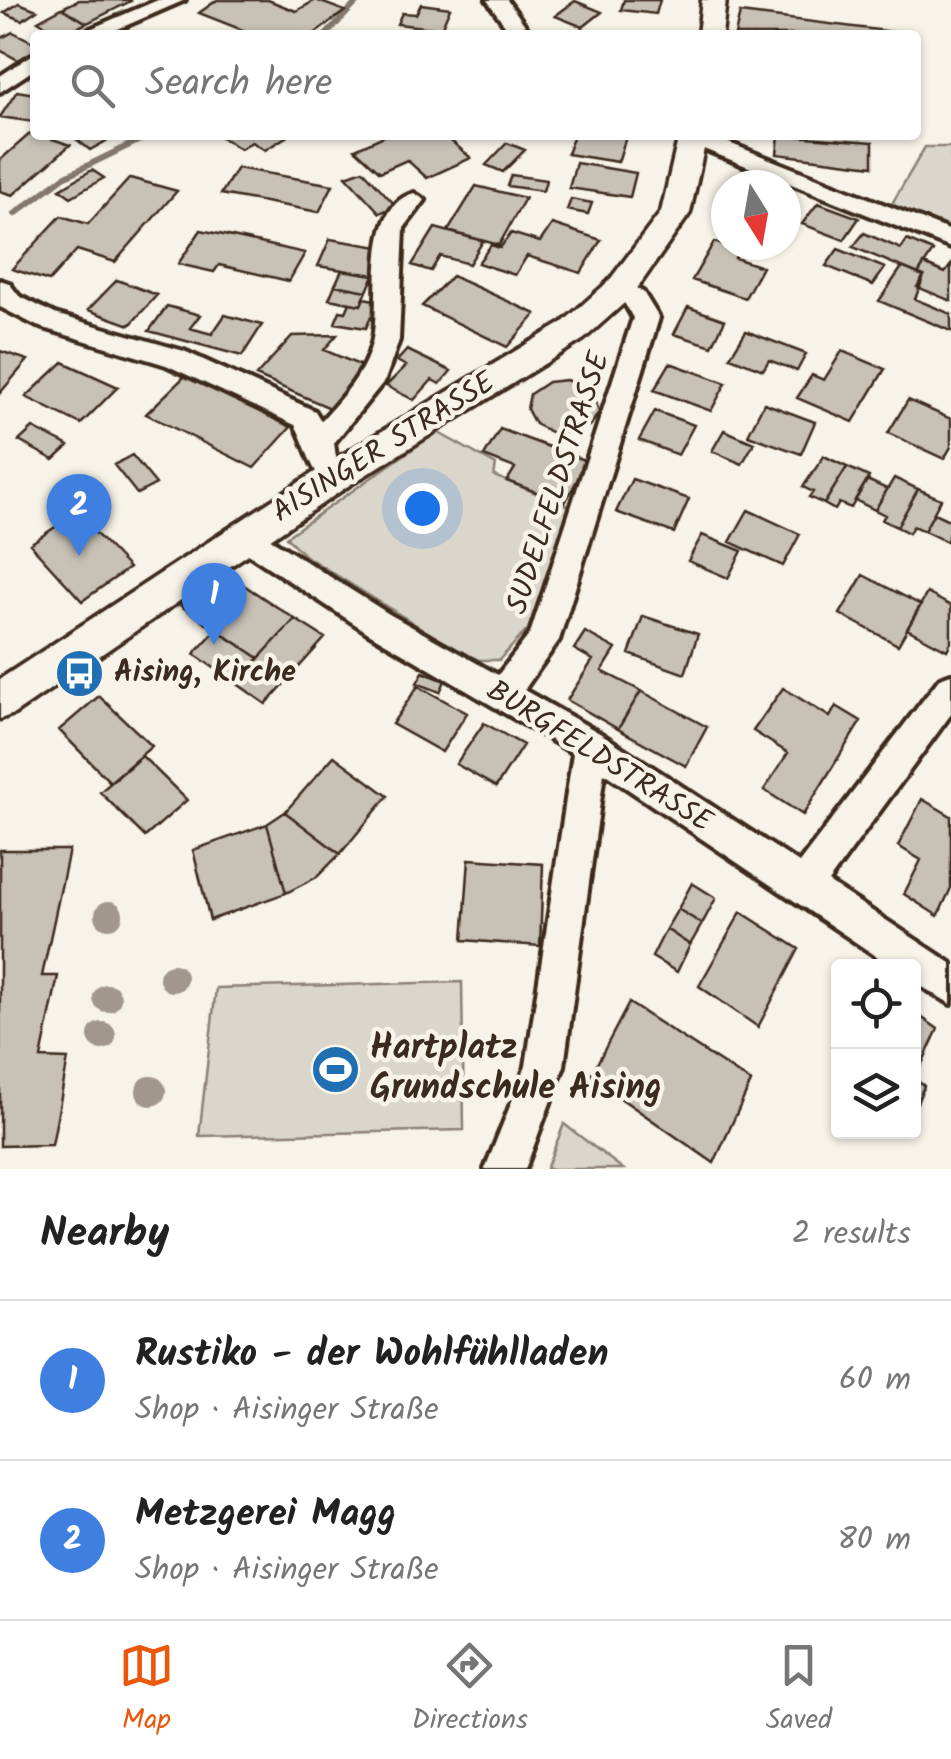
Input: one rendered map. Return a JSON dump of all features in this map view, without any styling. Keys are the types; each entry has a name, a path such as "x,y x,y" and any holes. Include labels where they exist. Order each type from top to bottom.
{"main road":[{"path":"711,30 714,0"},
{"name":"AISINGER STRASSE","path":"0,702 243,536 573,331 620,289 675,212 691,140"}],"street":[{"path":"99,30 175,0"},
{"path":"497,0 518,30"},
{"path":"0,86 30,63"},
{"path":"702,140 951,240"},
{"path":"320,441 372,380 386,340 392,228 414,200"},
{"path":"0,289 10,302 46,320 175,358 305,418 320,441 323,460 336,476"},
{"name":"SUDELFELDSTRASSE","path":"502,695 543,640 646,318 634,298 620,289"},
{"name":"BURGFELDSTRASSE","path":"243,536 378,623 591,746 951,985"},
{"path":"802,888 951,688"},
{"path":"504,1169 545,1066 591,746"}],"shaded area":[{"path":"925,147 951,147 951,231 890,207"},
{"path":"437,432 496,465 494,476 571,507 528,629 499,660 479,660 455,649 304,555 286,537"},
{"name":"Hartplatz Grundschule Aising","path":"462,982 464,1130 199,1136 216,988"},
{"path":"564,1124 623,1169 546,1169"}],"building":[{"path":"79,0 131,1 87,23 62,8"},
{"path":"217,0 268,0 296,11 316,0 345,11 320,30 242,30 199,13"},
{"path":"624,0 660,0 656,14 621,10"},
{"path":"575,1 602,12 583,27 555,16"},
{"path":"19,3 37,10 22,20 4,13"},
{"path":"421,4 450,8 441,29 397,24 402,13 416,14"},
{"path":"62,8 87,23 72,30 53,30 38,21"},
{"path":"740,13 878,30 736,30"},
{"path":"13,32 30,40 30,53 18,60 0,50 0,39"},
{"path":"17,91 30,93 30,121 0,117"},
{"path":"30,134 30,140 55,140 70,145 13,195 0,191 0,160"},
{"path":"77,140 108,140 90,150"},
{"path":"226,140 281,140 265,150 252,142 240,149"},
{"path":"375,140 450,140 471,158 427,178 407,160 380,172 355,149"},
{"path":"572,140 625,140 618,162 567,154"},
{"path":"778,140 873,142 873,166 777,154"},
{"path":"507,143 525,150 503,172 486,165"},
{"path":"576,163 636,173 630,197 569,188"},
{"path":"237,168 333,185 319,212 221,194"},
{"path":"92,170 104,178 71,197 60,189"},
{"path":"363,170 396,206 380,213 346,176"},
{"path":"511,175 546,180 543,191 507,186"},
{"path":"130,178 177,191 115,262 77,250 49,281 12,269 61,216 88,224"},
{"path":"476,186 525,198 499,245 448,231"},
{"path":"571,199 592,203 588,214 567,210"},
{"path":"818,203 859,218 844,240 802,224"},
{"path":"552,224 601,240 581,273 527,256 515,275 478,263 491,245 500,248 511,233 540,242"},
{"path":"435,228 483,241 469,264 440,256 431,271 412,265"},
{"path":"201,230 305,253 289,281 219,265 214,272 178,264"},
{"path":"864,233 901,249 907,240 933,251 918,274 853,247"},
{"path":"330,239 385,248 374,275 318,266"},
{"path":"711,247 711,260 741,260 762,267 745,298 692,280"},
{"path":"838,249 885,268 873,285 826,266"},
{"path":"924,264 945,273 951,265 951,301 917,287 924,276 918,274"},
{"path":"902,267 924,276 915,299 951,314 951,331 879,301"},
{"path":"342,270 374,275 367,291 335,285"},
{"path":"452,276 536,314 507,347 422,306"},
{"path":"117,280 157,295 130,325 88,310"},
{"path":"335,285 367,291 361,305 329,299"},
{"path":"364,298 384,302 378,317 371,316 366,328 335,323 340,311 346,312 350,303 361,305"},
{"path":"167,306 200,315 190,328 212,334 225,315 262,325 242,356 149,331"},
{"path":"688,307 725,320 712,346 674,334"},
{"path":"746,331 806,354 797,371 769,360 763,370 730,357"},
{"path":"337,335 324,350 371,370 337,411 256,376 292,336"},
{"path":"407,350 451,371 440,384 432,380 414,400 386,386 406,366 397,361"},
{"path":"0,351 28,360 0,393"},
{"path":"842,351 885,369 853,422 797,398 812,375 824,380"},
{"path":"63,362 118,387 81,424 26,397"},
{"path":"670,363 726,383 711,411 654,390"},
{"path":"185,376 291,427 254,468 146,414"},
{"path":"566,380 593,392 599,412 591,425 573,433 551,432 535,424 527,409 530,394 548,382"},
{"path":"908,400 951,419 951,447 944,459 888,433"},
{"path":"764,403 815,422 801,454 748,435"},
{"path":"655,411 694,425 678,455 639,440"},
{"path":"33,428 69,446 54,460 19,441"},
{"path":"500,429 587,461 565,503 507,481 515,468 484,456"},
{"path":"724,430 754,443 742,464 712,451"},
{"path":"132,455 156,484 137,494 114,465"},
{"path":"824,456 847,467 824,504 809,497 813,492 803,487"},
{"path":"847,467 869,477 851,508 839,503 835,510 824,504"},
{"path":"894,478 918,489 897,527 882,520 885,515 875,510"},
{"path":"632,479 689,499 674,533 616,512"},
{"path":"867,480 887,489 875,510 855,500"},
{"path":"918,489 941,499 924,531 913,526 909,533 897,527"},
{"path":"748,510 800,534 783,566 730,542"},
{"path":"76,513 129,568 82,601 30,544"},
{"path":"934,513 951,521 947,542 924,531"},
{"path":"702,535 742,551 728,578 688,561"},
{"path":"218,568 295,619 259,658 181,606"},
{"path":"863,575 921,605 898,645 840,614"},
{"path":"927,593 951,606 951,642 947,650 907,629"},
{"path":"643,616 698,634 685,674 629,654"},
{"path":"295,619 325,638 266,704 236,683"},
{"path":"216,630 259,658 236,683 194,654"},
{"path":"585,632 616,649 602,671 641,691 618,729 567,700 593,660 574,649"},
{"path":"423,672 445,681 440,692 417,683"},
{"path":"418,686 467,713 442,752 392,724"},
{"path":"783,688 830,717 836,706 861,721 803,815 764,790 788,753 753,731"},
{"path":"641,691 707,727 686,766 618,729"},
{"path":"99,696 152,746 110,782 59,730"},
{"path":"484,723 523,745 496,787 456,764"},
{"path":"142,756 187,800 145,837 100,792"},
{"path":"334,756 388,796 340,854 285,812"},
{"path":"922,799 951,816 951,888 938,916 904,894 921,860 898,846"},
{"path":"285,812 340,854 317,877 286,893 267,824"},
{"path":"267,824 286,893 210,920 193,850"},
{"path":"0,850 69,850 42,976 58,976 41,1058 68,1059 52,1145 0,1146"},
{"path":"469,859 543,864 540,946 463,940"},
{"path":"692,883 716,898 702,924 678,909"},
{"path":"678,909 702,924 690,945 666,929"},
{"path":"741,912 799,949 758,1027 699,986"},
{"path":"666,929 690,945 677,972 652,957"},
{"path":"629,1003 751,1082 714,1163 590,1077"},
{"path":"921,1017 938,1029 921,1066"}],"waterway":[{"path":"331,30 359,0"},
{"path":"15,214 64,177 140,140"}],"place":[{"name":"Metzgerei Magg","path":"79,556"},
{"name":"Rustiko - der Wohlfühlladen","path":"214,645"},
{"name":"Aising, Kirche","path":"79,673"},
{"name":"Hartplatz Grundschule Aising","path":"335,1069"}]}
